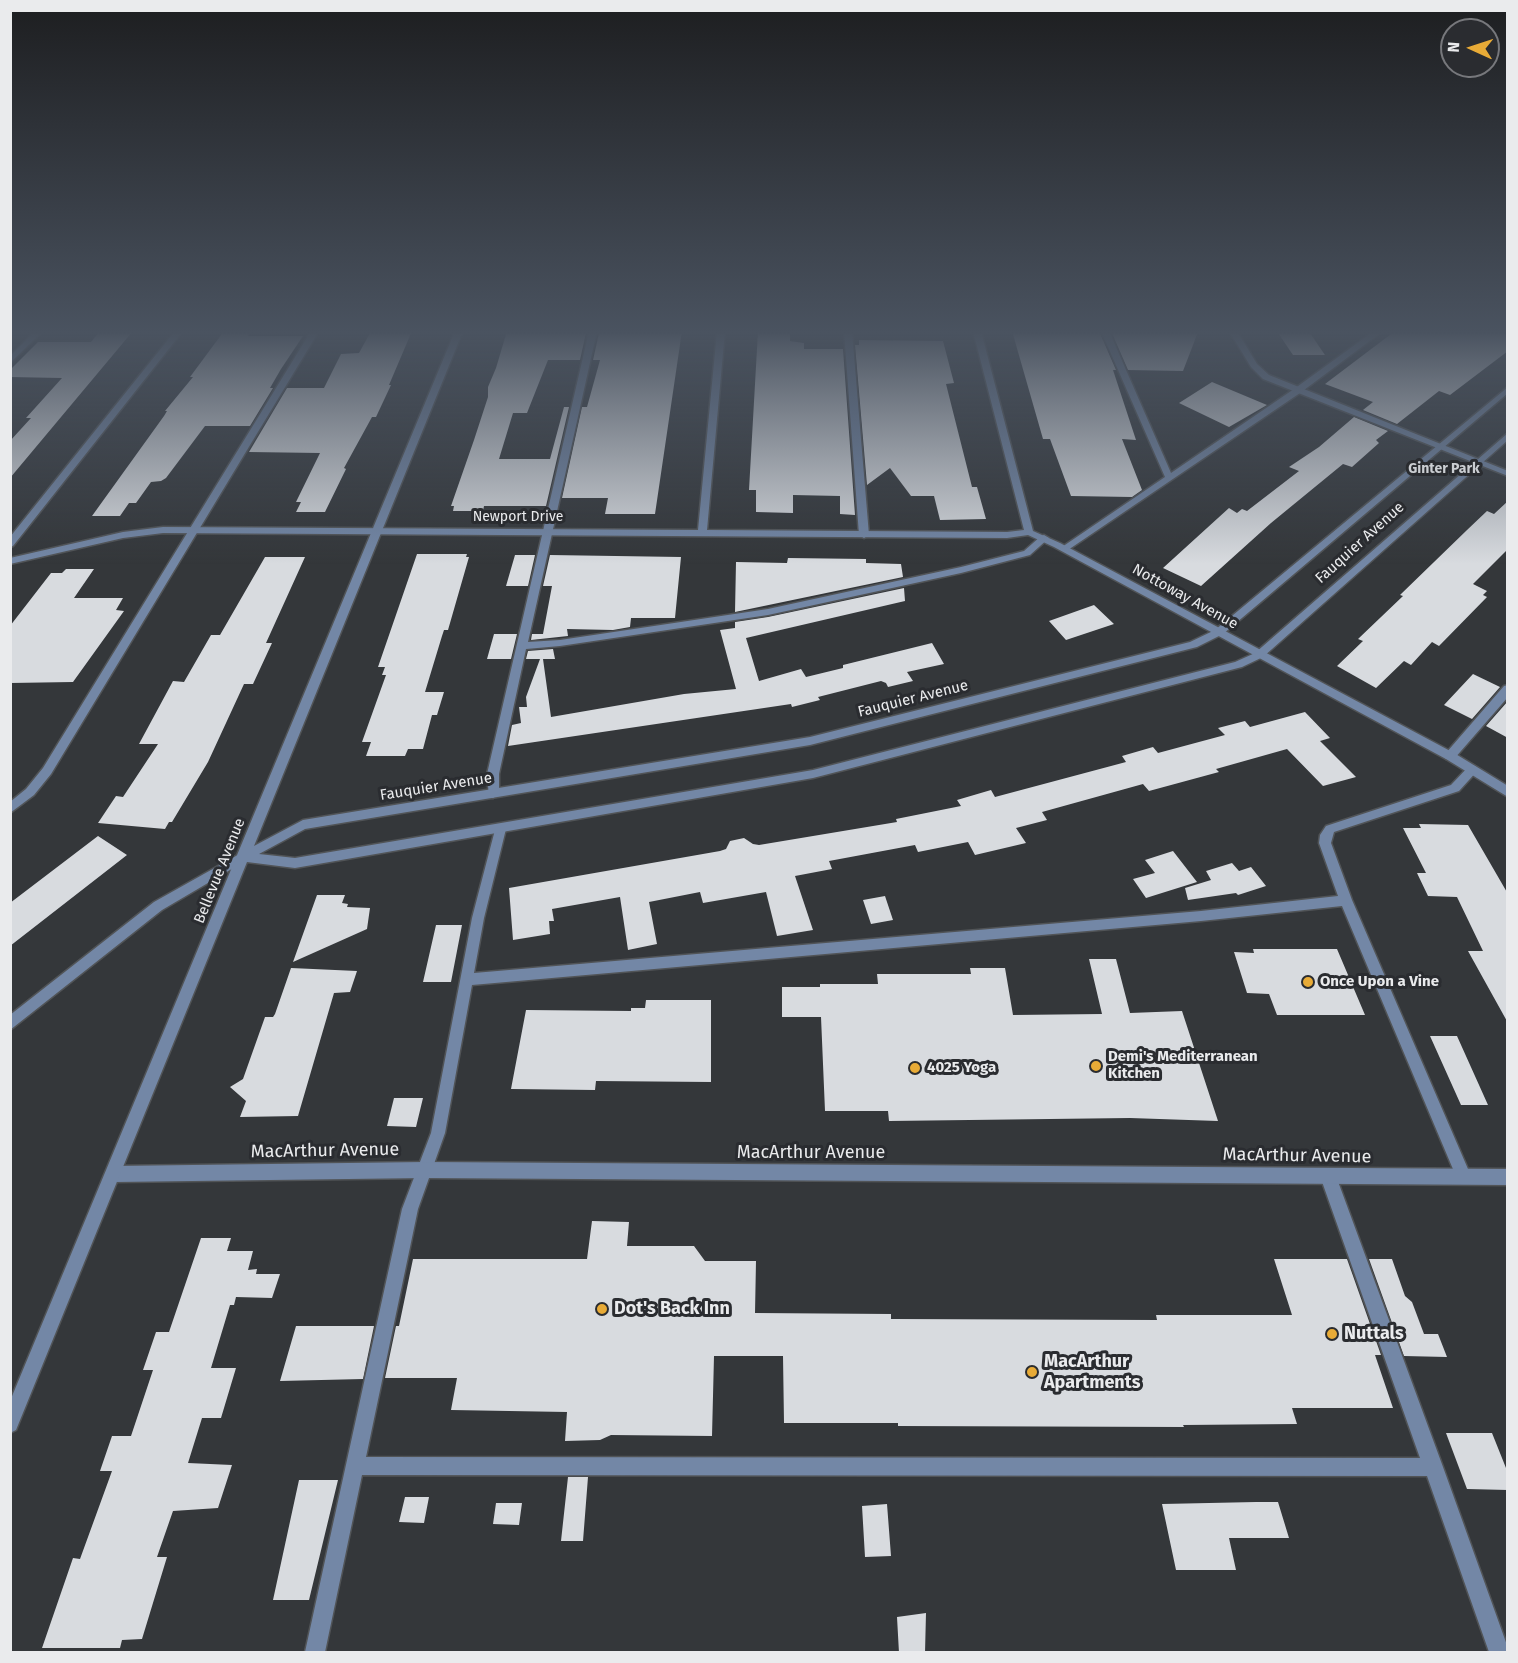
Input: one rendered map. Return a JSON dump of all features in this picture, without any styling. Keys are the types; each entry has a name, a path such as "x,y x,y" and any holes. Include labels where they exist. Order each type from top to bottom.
{"street":[{"path":"10,544 117,409"},
{"path":"10,809 30,792 47,771 268,409"},
{"name":"Bellevue Avenue","path":"10,1424 115,1174 427,409"},
{"path":"493,794 493,774 576,409"},
{"path":"702,532 714,409"},
{"path":"855,409 864,535"},
{"path":"997,409 1029,532"},
{"path":"1139,409 1169,477"},
{"path":"1065,549 1271,409"},
{"path":"1341,409 1508,474"},
{"name":"Fauquier Avenue","path":"10,1024 158,906 202,879 303,825 810,741 1193,645 1219,632 1484,409"},
{"name":"Fauquier Avenue","path":"243,857 294,863 813,774 1219,671 1259,655 1508,435"},
{"name":"Newport Drive","path":"10,561 123,535 195,530 864,535 1007,535 1029,532"},
{"name":"Nottoway Avenue","path":"1029,532 1065,549 1450,756 1508,793"},
{"path":"522,646 560,643 768,612 961,570 1027,553 1044,538"},
{"path":"1450,756 1508,688"},
{"path":"1463,1176 1346,900 1325,843 1330,829 1455,788 1473,769"},
{"path":"315,1653 410,1209 438,1133 478,918 500,829"},
{"path":"467,980 1131,922 1346,900"},
{"name":"MacArthur Avenue","path":"115,1174 424,1170 1508,1177"},
{"path":"1328,1176 1499,1653"},
{"path":"355,1466 1434,1467"}],"building":[{"path":"34,409 68,409 10,478 10,441 31,418 26,418"},
{"path":"167,409 261,409 250,426 205,426 166,478 151,482 136,503 129,503 120,516 92,516 164,416 167,411 165,411"},
{"path":"275,409 380,409 376,417 372,417 344,468 346,469 325,512 296,512 301,502 296,502 320,453 249,452"},
{"path":"484,409 529,409 527,413 513,413 499,459 550,459 564,409 569,409 546,506 484,506 483,511 453,511 454,506 451,506"},
{"path":"582,409 671,409 655,514 605,514 608,498 562,498"},
{"path":"754,409 847,409 855,515 840,514 840,496 793,495 793,513 756,512 756,490 749,490"},
{"path":"860,409 952,409 972,487 977,487 986,519 940,520 934,496 911,496 890,468 867,485"},
{"path":"1034,409 1126,409 1136,440 1122,439 1142,490 1132,497 1071,496 1050,439 1043,439"},
{"path":"1191,409 1261,409 1229,427"},
{"path":"1365,409 1417,409 1397,424 1363,410"},
{"path":"1354,417 1388,431 1376,440 1379,443 1352,467 1343,464 1271,523 1201,586 1163,568 1229,508 1237,513 1242,509 1247,511 1299,471 1289,467 1319,447"},
{"path":"1508,501 1508,549 1473,584 1487,591 1483,595 1487,597 1439,646 1432,642 1411,665 1404,661 1376,688 1337,666 1363,641 1358,639 1403,596 1400,595 1467,530 1487,511 1494,514"},
{"path":"417,554 467,554 466,557 469,557 448,630 444,630 425,692 444,692 437,715 432,715 423,749 408,749 405,756 366,756 371,742 362,742 386,675 382,675 385,667 378,667"},
{"path":"515,555 535,555 528,586 506,586"},
{"path":"550,555 681,557 675,618 631,618 630,627 613,630 567,629 568,636 531,640 532,634 543,634 552,586 543,586"},
{"path":"265,557 305,557 266,643 272,643 253,684 244,684 208,762 172,822 169,822 165,829 98,823 116,796 123,797 158,744 139,744 173,681 184,682 211,635 220,635"},
{"path":"788,558 866,559 866,563 901,564 903,577 735,612 736,562 787,563"},
{"path":"66,569 94,569 74,598 123,598 116,610 124,611 73,682 10,683 10,626 51,573 62,573"},
{"path":"904,588 905,601 746,638 759,681 801,669 806,677 843,668 843,665 932,643 944,664 907,672 913,681 888,687 881,681 818,697 820,700 792,707 791,704 508,746 512,725 521,723 519,707 527,707 526,697 540,659 526,659 528,651 553,649 555,659 543,659 551,717 684,694 736,689 720,630 735,628 735,622"},
{"path":"1094,605 1114,624 1066,640 1049,621"},
{"path":"494,634 517,634 511,659 487,659"},
{"path":"1473,674 1500,687 1472,719 1444,705"},
{"path":"1508,701 1508,738 1486,726"},
{"path":"1305,712 1330,738 1320,741 1356,777 1323,786 1287,749 1216,769 1219,772 1149,791 1143,784 1042,812 1047,820 1016,828 1026,843 975,855 968,842 918,852 915,845 829,861 832,869 795,876 813,930 777,936 766,892 703,903 700,892 649,902 657,944 628,950 620,897 552,909 554,921 549,921 550,934 513,940 509,888 720,851 726,849 730,841 744,838 759,845 897,822 896,819 961,806 957,800 991,790 995,797 1126,762 1122,756 1153,747 1158,753 1225,735 1218,728 1245,721 1250,727"},
{"path":"1419,824 1468,825 1508,894 1508,1023 1468,951 1483,951 1457,897 1428,896 1417,873 1426,873 1403,828 1421,828"},
{"path":"98,836 127,855 10,946 10,903"},
{"path":"1173,851 1197,882 1146,898 1133,879 1155,873 1145,860"},
{"path":"1232,863 1239,871 1251,867 1266,886 1238,895 1236,893 1188,900 1185,888 1211,880 1206,871"},
{"path":"317,895 345,895 342,903 348,904 347,907 370,908 367,929 293,962"},
{"path":"885,896 893,920 871,924 863,900"},
{"path":"436,925 462,925 451,982 423,982"},
{"name":"Once Upon a Vine","path":"1253,949 1337,949 1365,1015 1277,1015 1269,994 1247,993 1234,952 1254,953"},
{"path":"1089,959 1116,959 1130,1013 1182,1011 1218,1121 1130,1118 889,1121 888,1111 825,1111 821,1017 782,1017 782,987 820,987 820,984 878,984 877,974 971,974 970,968 1005,968 1013,1015 1102,1014"},
{"path":"291,968 357,971 350,992 334,993 298,1116 240,1117 246,1101 230,1087 243,1079 265,1017 273,1017 275,1014"},
{"path":"646,1000 711,1000 711,1082 596,1081 595,1090 511,1089 526,1010 631,1011 631,1008 645,1008"},
{"path":"1430,1036 1457,1036 1488,1105 1461,1105"},
{"path":"394,1098 423,1098 416,1127 387,1126"},
{"path":"592,1221 629,1222 627,1246 694,1246 705,1261 756,1261 755,1313 891,1314 891,1319 1157,1320 1156,1315 1292,1315 1274,1259 1347,1259 1381,1355 1375,1355 1393,1408 1292,1408 1297,1424 1183,1425 1184,1427 898,1426 898,1423 784,1423 783,1356 714,1356 712,1436 611,1435 600,1440 565,1441 567,1412 451,1410 457,1378 385,1378 413,1259 587,1259"},
{"path":"201,1238 231,1238 227,1251 253,1251 248,1270 257,1269 256,1274 280,1274 272,1298 236,1297 234,1305 230,1305 211,1368 236,1368 221,1418 202,1418 188,1463 232,1465 218,1508 173,1511 157,1557 167,1557 142,1639 122,1640 120,1648 42,1648 73,1558 80,1559 112,1471 100,1471 112,1436 131,1436 153,1370 143,1370 156,1332 169,1332"},
{"path":"1369,1259 1392,1259 1405,1296 1412,1302 1424,1334 1438,1334 1447,1357 1404,1356"},
{"path":"296,1326 374,1326 363,1379 280,1381"},
{"path":"1446,1433 1492,1433 1508,1473 1508,1490 1467,1489"},
{"path":"568,1477 588,1477 583,1541 561,1541"},
{"path":"299,1480 338,1480 309,1600 273,1600"},
{"path":"405,1497 429,1497 424,1523 399,1522"},
{"path":"1278,1502 1289,1538 1229,1538 1236,1570 1176,1570 1162,1504"},
{"path":"496,1503 522,1503 519,1525 493,1524"},
{"path":"887,1504 891,1556 865,1557 862,1506"},
{"path":"926,1613 925,1653 899,1653 897,1617"}],"place":[{"name":"Once Upon a Vine","path":"1308,982"},
{"name":"Demi's Mediterranean Kitchen","path":"1096,1066"},
{"name":"4025 Yoga","path":"915,1068"},
{"name":"Dot's Back Inn","path":"602,1309"},
{"name":"Nuttals","path":"1332,1334"},
{"name":"MacArthur Apartments","path":"1032,1372"}],"district":[{"name":"Ginter Park","path":"1444,469"}]}
